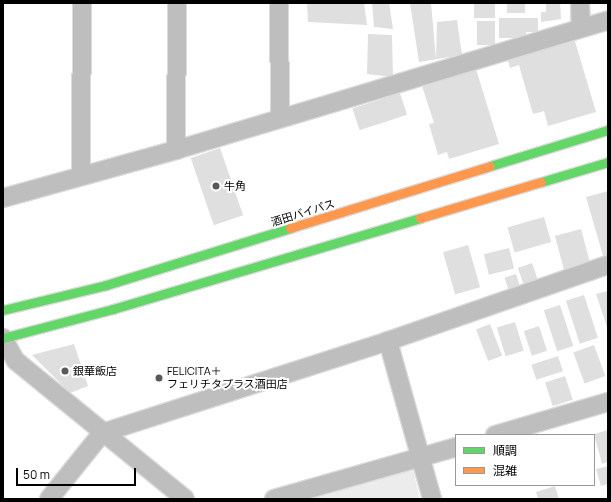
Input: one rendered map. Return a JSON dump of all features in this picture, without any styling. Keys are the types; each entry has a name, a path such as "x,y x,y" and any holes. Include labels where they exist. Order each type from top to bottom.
{"highway":[{"name":"酒田バイパス","path":"3,310 106,285 608,130"},
{"path":"3,338 113,309 608,162"}],"street":[{"path":"81,175 82,3"},
{"path":"176,150 177,3"},
{"path":"279,3 280,118"},
{"path":"580,3 581,28"},
{"path":"3,198 81,175 176,150 608,20"},
{"path":"49,499 102,433 388,341 608,265"},
{"path":"3,338 16,361 102,433 123,447 185,499"},
{"path":"388,341 432,499"},
{"path":"499,434 608,402"},
{"path":"274,499 455,447"}],"shaded area":[{"path":"412,465 420,499 276,499"}],"building":[{"path":"307,3 364,3 367,25 308,22"},
{"path":"372,3 389,3 393,29 374,27"},
{"path":"410,3 431,3 436,59 437,22 457,20 462,55 419,62"},
{"path":"474,3 495,3 495,18 474,18"},
{"path":"507,3 525,3 525,13 507,13"},
{"path":"546,3 560,3 561,19 541,22 541,12 546,12"},
{"path":"499,18 538,18 538,32 526,32 526,38 499,38"},
{"path":"477,21 495,21 495,45 477,45"},
{"path":"368,34 392,35 393,77 367,74"},
{"path":"574,38 596,112 548,126 544,111 533,114 519,65 510,68 507,57"},
{"path":"476,69 499,144 449,159 447,152 438,155 429,124 434,123 422,86"},
{"path":"400,93 407,115 360,130 352,108"},
{"name":"牛角","path":"220,148 243,215 214,225 191,158"},
{"path":"608,191 608,257 604,259 586,197"},
{"path":"544,217 551,242 515,252 507,227"},
{"path":"581,229 591,266 565,273 555,236"},
{"path":"468,245 480,287 455,294 443,252"},
{"path":"509,248 514,268 489,275 484,254"},
{"path":"532,263 540,286 526,291 518,268"},
{"path":"516,274 522,292 510,296 505,278"},
{"path":"608,291 608,330 596,294"},
{"path":"584,295 598,338 580,344 566,301"},
{"path":"560,305 573,346 557,351 544,310"},
{"path":"515,322 524,351 506,356 497,328"},
{"path":"490,324 502,356 488,361 476,329"},
{"path":"539,326 547,351 532,356 524,331"},
{"name":"銀華飯店","path":"74,344 88,386 70,393 32,355"},
{"path":"594,345 605,376 585,384 573,353"},
{"path":"558,356 563,371 536,380 531,365"},
{"path":"565,376 573,400 553,406 545,382"},
{"path":"608,430 608,462 602,464 594,434"},
{"path":"608,466 608,484 601,486 596,469"},
{"path":"555,486 559,499 538,499 536,492"}],"traffic: fast":[{"path":"490,166 608,130"},
{"path":"541,182 608,162"},
{"path":"3,338 113,309 420,218"},
{"path":"3,310 106,285 290,228"}],"traffic: slow":[{"path":"290,228 490,166"},
{"path":"420,218 541,182"}],"place":[{"name":"牛角","path":"216,186"},
{"name":"銀華飯店","path":"65,371"},
{"name":"FELICITA＋ フェリチタプラス酒田店","path":"159,378"}]}
